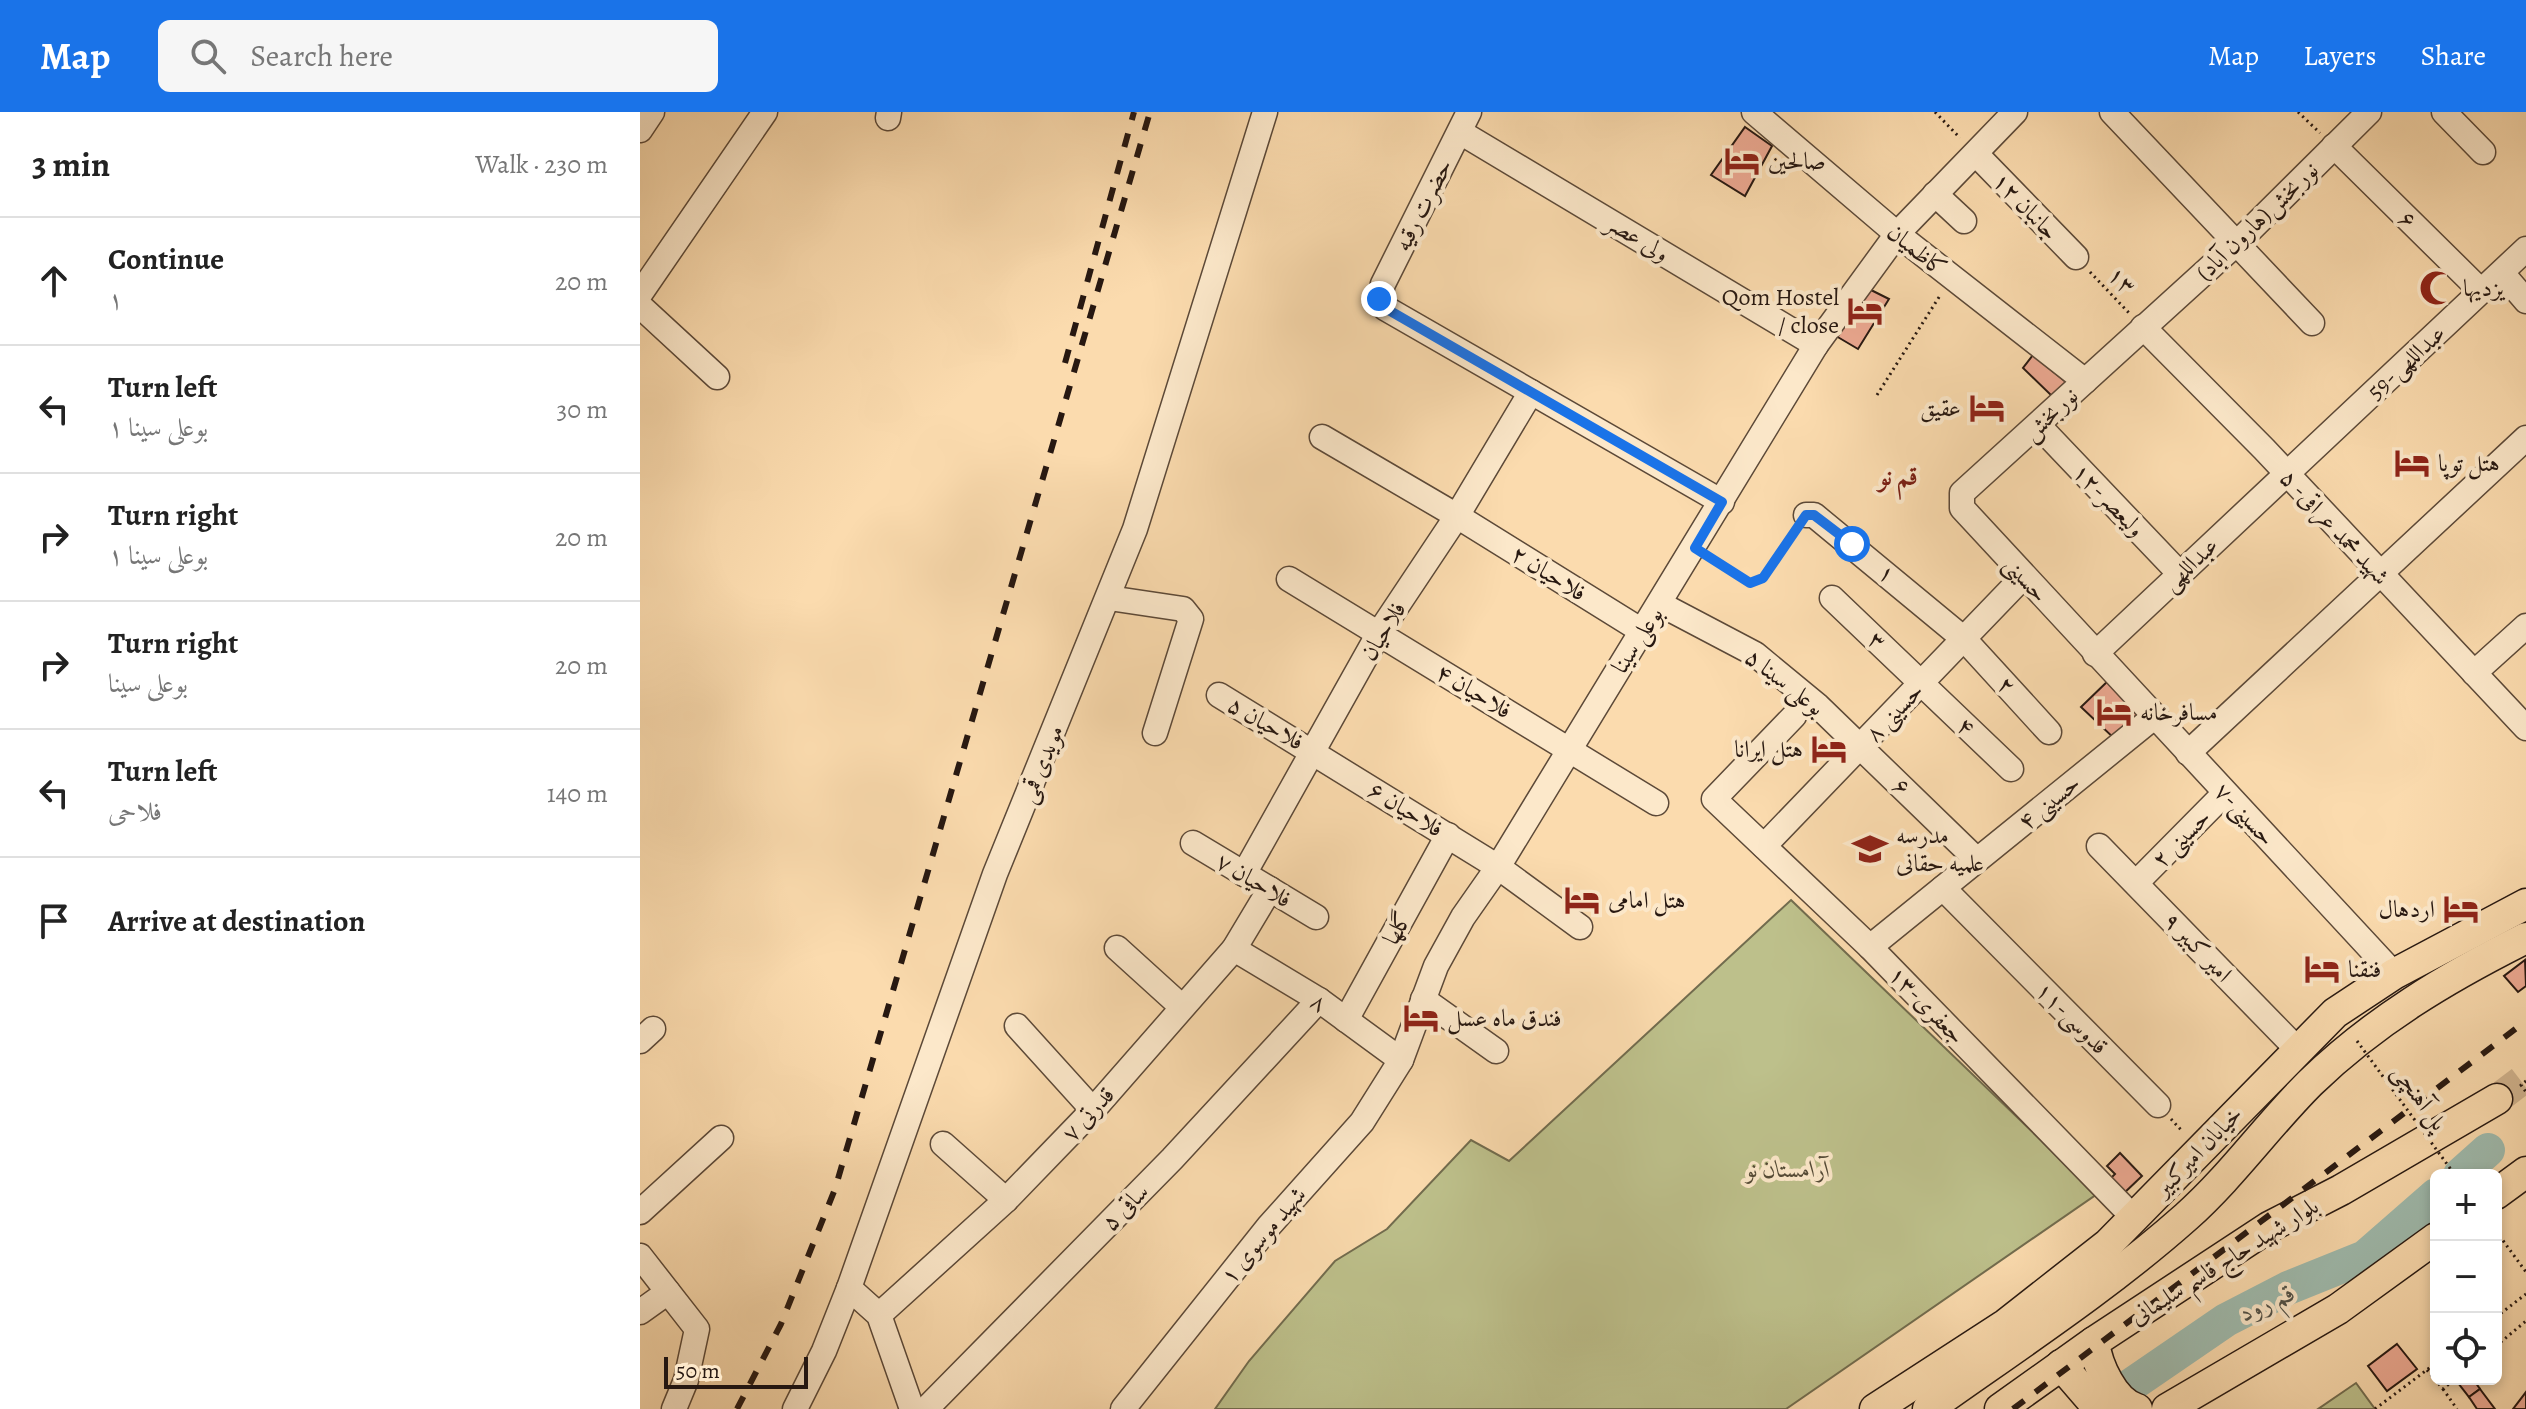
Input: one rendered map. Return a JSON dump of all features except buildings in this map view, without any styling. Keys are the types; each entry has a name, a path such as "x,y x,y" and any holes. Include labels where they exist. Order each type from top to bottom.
{"main road":[{"name":"خیابان امیرکبیر","path":"1875,1409 2006,1324 2108,1244 2335,1013 2394,974 2526,904"},
{"name":"خیابان امیرکبیر","path":"1928,1409 2126,1268 2188,1215 2309,1085 2357,1041 2413,999 2526,938"},
{"name":"بلوار شهید حاج قاسم سلیمانی","path":"2000,1409 2081,1362 2269,1227 2341,1190 2497,1099"},
{"path":"2502,1190 2526,1172"},
{"path":"2167,1409 2338,1309 2432,1241"},
{"path":"2081,1362 2121,1408"}],"street":[{"path":"640,130 652,112"},
{"path":"640,294 765,112"},
{"name":"مویدی قمی","path":"795,1409 824,1351 849,1288 995,874 1135,529 1265,112"},
{"name":"کاظمیان","path":"1754,112 1897,234 2085,381"},
{"name":"بوعلی سینا","path":"1401,1060 1423,999 1463,917 1498,867 1568,748 1695,548 1816,345 1897,234 2015,112"},
{"path":"2112,112 2312,323"},
{"name":"نوربخش(هارون آباد)","path":"2143,327 2238,242 2369,112"},
{"path":"2444,112 2483,152"},
{"name":"حضرت رقیه","path":"1465,122 1383,284 1379,299 1385,308 1531,392"},
{"name":"ولی عصر","path":"1465,122 1816,345"},
{"name":"۶","path":"2334,146 2481,291"},
{"name":"جانبان ۱۲","path":"1976,154 2076,257"},
{"path":"1935,194 1964,221"},
{"name":"عبداللهی-59","path":"2286,474 2526,249"},
{"path":"2502,273 2526,301"},
{"path":"640,306 717,377"},
{"name":"نوربخش","path":"1960,501 1962,493 2143,327"},
{"name":"شهید محمد عراقی- ۵","path":"2143,327 2526,728"},
{"path":"1531,392 1722,502"},
{"name":"فلاحیان","path":"1244,874 1379,633 1457,516 1531,392"},
{"name":"ولیعصر-۱۲","path":"2038,425 2180,574"},
{"path":"1322,437 1457,516"},
{"path":"2188,753 2526,438"},
{"name":"عبداللهی","path":"2095,654 2286,474"},
{"name":"حسینی","path":"1960,501 1962,508 2095,654"},
{"name":"۱","path":"1806,515 1814,515 1852,544 1964,639"},
{"name":"فلاحیان ۲","path":"1457,516 1642,631"},
{"name":"حسینی ۸","path":"1764,846 2023,577"},
{"name":"فلاحیان ۴","path":"1289,579 1656,803"},
{"path":"1109,598 1183,609 1191,619 1155,733"},
{"name":"۳","path":"1832,598 1922,683"},
{"name":"بوعلی سینا ۵","path":"1660,604 1755,654 1860,747"},
{"path":"2474,673 2526,626"},
{"name":"۲","path":"1964,639 2049,732"},
{"name":"حسینی-۷","path":"2095,654 2394,974"},
{"name":"۴","path":"1922,683 2011,769"},
{"name":"فلاحیان ۵","path":"1219,695 1314,750"},
{"name":"جعفری-۱۳","path":"1794,716 1714,799 1870,947 2134,1218"},
{"name":"حسینی ۴","path":"1870,947 2154,717"},
{"name":"۶","path":"1860,747 1977,860"},
{"name":"فلاحیان ۶","path":"1314,750 1498,867 1580,927"},
{"name":"حسینی ۲","path":"2136,883 2225,793"},
{"name":"گلها","path":"1346,1020 1448,835"},
{"name":"فلاحیان ۷","path":"1193,843 1316,917"},
{"name":"امیر کبیر ۹","path":"2099,846 2297,1049"},
{"name":"قدوسی-۱۱","path":"1943,888 2158,1105"},
{"name":"قدرتی ۷","path":"879,1315 1006,1200 1093,1110 1234,949 1270,889"},
{"path":"1117,948 1182,1007"},
{"name":"۸","path":"1234,949 1319,1000 1401,1060"},
{"path":"1423,999 1496,1051"},
{"name":"ساقی ۵","path":"926,1409 1172,1159 1319,1000"},
{"path":"1017,1026 1093,1110"},
{"name":"شهید موسوی ۱","path":"1123,1409 1269,1226 1362,1122 1401,1060"},
{"path":"640,1212 721,1138"},
{"path":"943,1144 1006,1200"},
{"path":"640,1256 697,1329 686,1380 674,1409"},
{"path":"849,1288 879,1315 912,1409"},
{"path":"640,1312 668,1292"}],"path":[{"path":"1935,112 1976,154"},
{"path":"2298,112 2334,146"},
{"name":"۱۳","path":"2076,257 2143,327"},
{"path":"1877,395 1951,277"},
{"path":"1695,548 1750,583 1757,582 1806,515"},
{"name":"پل آهنچی","path":"2357,1041 2451,1169"},
{"path":"2526,1081 2521,1085 2526,1092"},
{"path":"2158,1105 2200,1150"},
{"path":"2502,1239 2526,1272"},
{"path":"2501,1313 2526,1294"},
{"path":"2502,1341 2526,1321"},
{"path":"2375,1409 2430,1368"},
{"path":"2427,1370 2457,1409"},
{"path":"2443,1389 2448,1385"}],"green space":[{"name":"آرامستان نو","path":"1791,900 2097,1194 1786,1409 1215,1409 1249,1361 1335,1261 1387,1229 1471,1140 1509,1161"},
{"path":"2356,1383 2375,1409 2318,1409"}],"waterway":[{"name":"قم رود","path":"2467,1169 2488,1150"},
{"name":"قم رود","path":"2096,1409 2226,1320 2288,1288 2365,1257 2430,1200"}],"tunnel":[{"path":"2497,1099 2526,1077"}],"railway":[{"path":"1065,363 1134,112"},
{"path":"737,1409 781,1324 835,1189 1150,112"},
{"path":"2013,1409 2526,1021"}],"place":[{"name":"صالحین","path":"1742,161"},
{"name":"یزدیها","path":"2437,288"},
{"name":"Qom Hostel / close","path":"1865,311"},
{"name":"عقیق","path":"1987,408"},
{"name":"هتل توپا","path":"2412,463"},
{"name":"مسافرخانه","path":"2114,712"},
{"name":"هتل ایرانا","path":"1829,749"},
{"name":"مدرسه علمیه حقانی","path":"1870,849"},
{"name":"هتل امامی","path":"1582,900"},
{"name":"اردهال","path":"2461,909"},
{"name":"فنقنا","path":"2322,969"},
{"name":"فندق ماه عسل","path":"1421,1018"}],"district":[{"name":"قم نو","path":"1898,476"}],"route":[{"path":"1379,299 1385,308 1722,502 1695,548 1750,583 1763,578 1806,515 1814,515 1852,544"}]}
